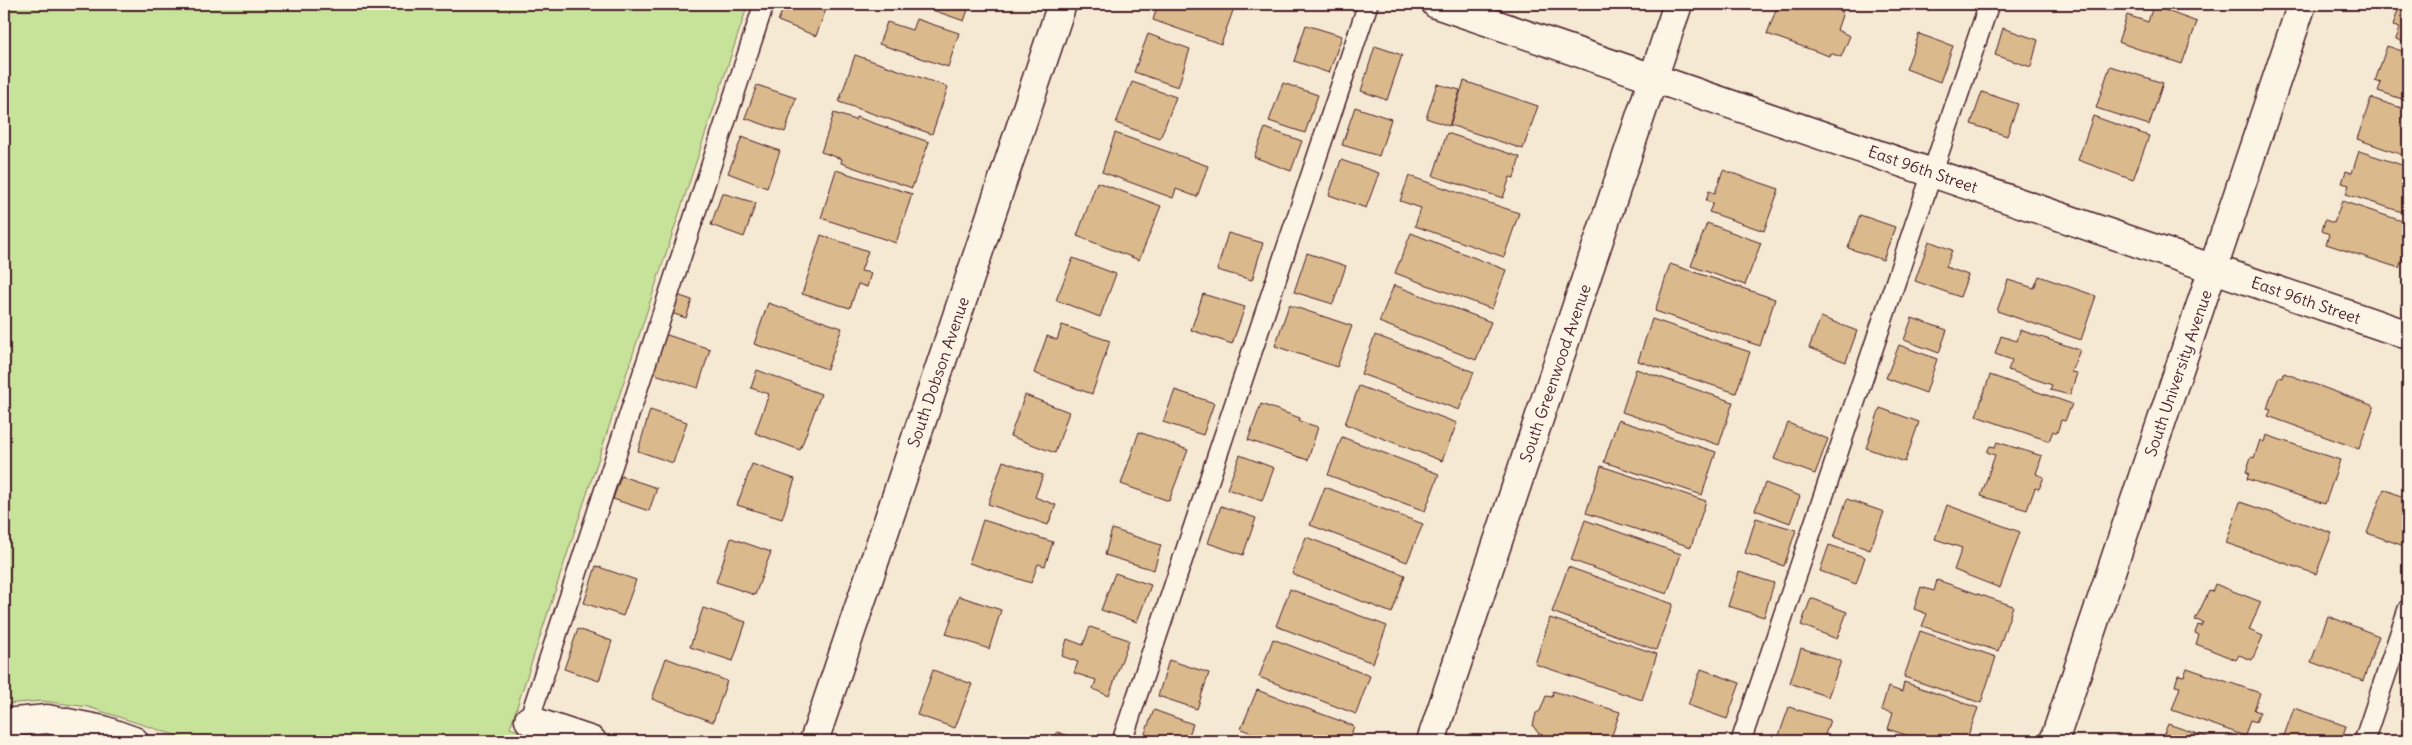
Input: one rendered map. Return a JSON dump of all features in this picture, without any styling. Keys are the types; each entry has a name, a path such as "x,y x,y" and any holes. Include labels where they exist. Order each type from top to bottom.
{"street":[{"name":"South Dobson Avenue","path":"814,741 1062,4"},
{"name":"East 96th Street","path":"1436,4 2408,335"},
{"name":"South Greenwood Avenue","path":"1431,741 1678,4"},
{"name":"South University Avenue","path":"2054,741 2302,4"},
{"path":"4,723 46,719 103,730 134,741"},
{"path":"529,720 592,741"}],"lane":[{"path":"529,720 764,4"},
{"path":"1122,741 1368,4"},
{"path":"1742,741 1988,4"},
{"path":"2364,741 2408,609"}],"green space":[{"path":"4,4 748,4 510,728 546,741 193,741 88,707 42,701 4,704"}],"building":[{"path":"785,4 828,4 816,36 778,21"},
{"path":"922,4 970,4 964,21 921,6"},
{"path":"1158,4 1235,5 1221,44 1153,20"},
{"path":"1778,4 1820,4 1843,12 1837,30 1850,36 1841,57 1830,53 1829,56 1767,34"},
{"path":"2407,4 2408,44 2396,39 2400,28 2393,26 2398,10 2405,10"},
{"path":"2153,6 2197,22 2182,64 2118,42 2127,15 2148,22"},
{"path":"916,19 959,33 948,67 879,44 887,22 912,30"},
{"path":"1306,25 1342,36 1329,73 1294,61"},
{"path":"2003,28 2038,40 2031,67 1995,55"},
{"path":"1148,34 1190,49 1178,87 1134,72"},
{"path":"1919,34 1953,46 1940,82 1906,69"},
{"path":"1375,46 1402,55 1387,100 1361,91"},
{"path":"2387,46 2408,53 2408,101 2378,91 2381,83 2375,81"},
{"path":"855,55 948,87 932,134 839,102"},
{"path":"2110,66 2163,83 2149,125 2096,108"},
{"path":"1464,81 1538,106 1523,149 1450,125"},
{"path":"1132,82 1176,97 1160,139 1116,123"},
{"path":"1283,83 1318,95 1305,133 1269,121"},
{"path":"1437,84 1460,90 1449,126 1426,118"},
{"path":"757,85 796,98 785,132 745,118"},
{"path":"1982,92 2018,104 2007,136 1971,124"},
{"path":"2371,98 2408,110 2408,157 2357,139"},
{"path":"1355,107 1391,119 1379,156 1342,145"},
{"path":"834,113 855,120 856,117 929,142 912,188 841,163 842,159 821,152"},
{"path":"2093,116 2149,136 2133,180 2078,160"},
{"path":"1265,128 1302,141 1291,171 1254,157"},
{"path":"1115,133 1208,166 1197,197 1176,189 1173,198 1102,172"},
{"path":"1447,133 1520,157 1514,178 1510,177 1503,198 1433,176"},
{"path":"742,137 780,151 767,188 728,173"},
{"path":"2359,151 2408,167 2408,192 2402,212 2346,194 2349,185 2342,183 2346,171 2352,173"},
{"path":"1341,160 1379,173 1366,208 1329,195"},
{"path":"836,170 912,194 896,243 821,218"},
{"path":"1723,170 1779,189 1764,231 1709,212 1713,203 1706,201 1709,191 1715,193"},
{"path":"1409,176 1519,213 1504,257 1415,226 1421,208 1400,201"},
{"path":"1097,182 1161,206 1139,260 1077,236"},
{"path":"722,193 756,203 744,237 711,225"},
{"path":"2342,201 2408,223 2408,242 2399,268 2326,244 2329,234 2322,231 2325,220 2334,223"},
{"path":"1860,215 1895,227 1883,260 1848,248"},
{"path":"1707,223 1761,243 1745,285 1691,266"},
{"path":"1228,233 1263,243 1252,280 1217,270"},
{"path":"1411,233 1506,270 1492,309 1395,273"},
{"path":"821,235 868,251 861,271 871,273 867,287 858,284 850,308 802,294"},
{"path":"1929,241 1952,250 1946,267 1968,275 1960,297 1915,281"},
{"path":"1307,253 1346,266 1333,304 1294,292"},
{"path":"1073,258 1116,274 1100,317 1056,300"},
{"path":"1670,264 1775,299 1760,346 1655,311"},
{"path":"2039,276 2096,296 2081,340 1997,311 2008,280 2034,288"},
{"path":"1394,285 1491,322 1476,360 1379,322"},
{"path":"1203,294 1245,307 1232,344 1191,330"},
{"path":"677,295 692,300 686,318 671,313"},
{"path":"768,303 842,328 827,369 754,344"},
{"path":"1289,305 1352,326 1337,367 1275,346"},
{"path":"1821,317 1857,331 1846,362 1809,348"},
{"path":"1912,318 1947,330 1939,353 1904,340"},
{"path":"1652,319 1750,352 1736,393 1638,361"},
{"path":"1062,325 1110,341 1092,394 1034,373 1047,336 1057,340"},
{"path":"2020,330 2080,350 2071,372 2077,373 2070,395 2050,390 2052,385 2008,370 2012,360 1995,354 2001,336 2017,341"},
{"path":"664,334 710,349 698,388 652,373"},
{"path":"1375,335 1474,372 1459,410 1361,374"},
{"path":"1899,345 1937,359 1926,393 1886,378"},
{"path":"1636,369 1733,402 1719,445 1622,412"},
{"path":"757,370 821,394 800,450 755,433 769,394 751,388"},
{"path":"2284,373 2374,406 2359,449 2268,416 2271,410 2267,409 2271,396 2279,377 2283,378"},
{"path":"1990,375 2072,404 2065,421 2061,420 2057,433 2053,431 2049,441 1976,416"},
{"path":"1359,386 1457,423 1442,461 1345,424"},
{"path":"1175,390 1214,403 1203,435 1163,422"},
{"path":"1025,395 1069,412 1055,453 1010,436"},
{"path":"1261,404 1300,418 1299,421 1318,427 1308,460 1248,440"},
{"path":"1880,408 1919,422 1905,462 1866,448"},
{"path":"650,410 687,422 673,463 638,451"},
{"path":"1618,420 1716,452 1702,495 1604,462"},
{"path":"1788,423 1828,439 1815,474 1774,459"},
{"path":"1139,432 1188,450 1169,501 1121,484"},
{"path":"2266,435 2340,460 2325,504 2247,479 2249,473 2246,472 2251,457 2254,458 2260,440 2264,442"},
{"path":"1342,437 1439,474 1425,511 1328,475"},
{"path":"1997,442 2042,456 2036,474 2044,477 2039,489 2035,488 2027,510 1981,496 1995,455 1987,452 1990,446 1995,447"},
{"path":"1240,455 1274,468 1262,501 1227,489"},
{"path":"1003,461 1043,475 1035,497 1056,505 1048,525 988,504"},
{"path":"752,464 795,479 782,519 737,505"},
{"path":"1601,466 1706,501 1691,547 1586,513"},
{"path":"621,476 657,488 649,511 613,499"},
{"path":"1765,483 1800,496 1790,523 1755,510"},
{"path":"1325,487 1423,524 1407,562 1310,525"},
{"path":"2384,489 2408,499 2407,547 2367,533"},
{"path":"1847,499 1884,512 1870,550 1834,537"},
{"path":"2240,502 2332,533 2316,574 2226,543"},
{"path":"1947,505 2020,532 2000,588 1954,570 1962,548 1935,539"},
{"path":"1221,506 1256,518 1243,555 1208,543"},
{"path":"1756,518 1796,530 1784,566 1745,553"},
{"path":"983,520 1053,542 1045,566 1038,564 1031,583 969,563"},
{"path":"1585,520 1681,554 1667,594 1571,560"},
{"path":"1112,529 1161,545 1154,570 1105,555"},
{"path":"1306,537 1405,575 1392,613 1292,574"},
{"path":"731,538 771,552 755,595 716,582"},
{"path":"1829,545 1865,557 1856,584 1820,571"},
{"path":"596,566 636,580 623,616 584,603"},
{"path":"1568,567 1673,604 1656,650 1552,612"},
{"path":"1739,572 1774,583 1764,617 1728,606"},
{"path":"1115,573 1151,585 1137,622 1101,610"},
{"path":"1937,580 2013,606 1998,651 1922,626 1927,614 1914,609 1921,587 1934,591"},
{"path":"2215,584 2261,602 2249,630 2263,636 2252,660 2239,655 2236,660 2196,644 2199,635 2195,633 2198,625 2201,626 2203,622 2195,620 2209,591 2212,592"},
{"path":"1290,589 1387,626 1373,663 1276,626"},
{"path":"959,596 1001,610 989,649 946,634"},
{"path":"1811,598 1847,612 1837,639 1801,625"},
{"path":"703,608 746,622 733,661 690,647"},
{"path":"2328,616 2379,636 2363,681 2311,662"},
{"path":"1550,618 1657,654 1642,700 1535,664"},
{"path":"1090,627 1129,640 1109,696 1093,689 1096,680 1074,673 1078,662 1062,656 1067,639 1083,645"},
{"path":"578,629 612,641 599,681 564,669"},
{"path":"1920,631 1996,657 1981,703 1904,677"},
{"path":"1273,639 1370,676 1356,714 1259,677"},
{"path":"1801,648 1841,661 1828,697 1790,683"},
{"path":"666,658 727,681 713,722 652,699"},
{"path":"1169,660 1209,673 1197,709 1158,696"},
{"path":"2187,668 2260,693 2254,710 2260,712 2256,722 2250,720 2245,736 2172,710 2180,687 2175,686 2178,675 2184,676"},
{"path":"1701,669 1740,683 1727,719 1688,705"},
{"path":"933,670 972,684 955,728 917,715"},
{"path":"2408,681 2408,709 2400,706"},
{"path":"1904,682 1978,708 1966,741 1924,741 1888,729 1893,713 1881,710 1888,687 1902,692"},
{"path":"1257,690 1354,726 1349,741 1274,741 1241,729"},
{"path":"1553,691 1620,712 1610,741 1561,741 1539,734 1533,726 1536,713 1540,711 1546,696 1552,697"},
{"path":"1789,707 1830,720 1823,741 1777,741"},
{"path":"2294,708 2346,726 2341,741 2282,741"},
{"path":"2408,709 2408,721 2404,720"},
{"path":"1154,710 1193,724 1187,741 1142,741"},
{"path":"2168,724 2212,739 2212,741 2161,741"},
{"path":"1057,732 1084,741 1054,741"}]}
